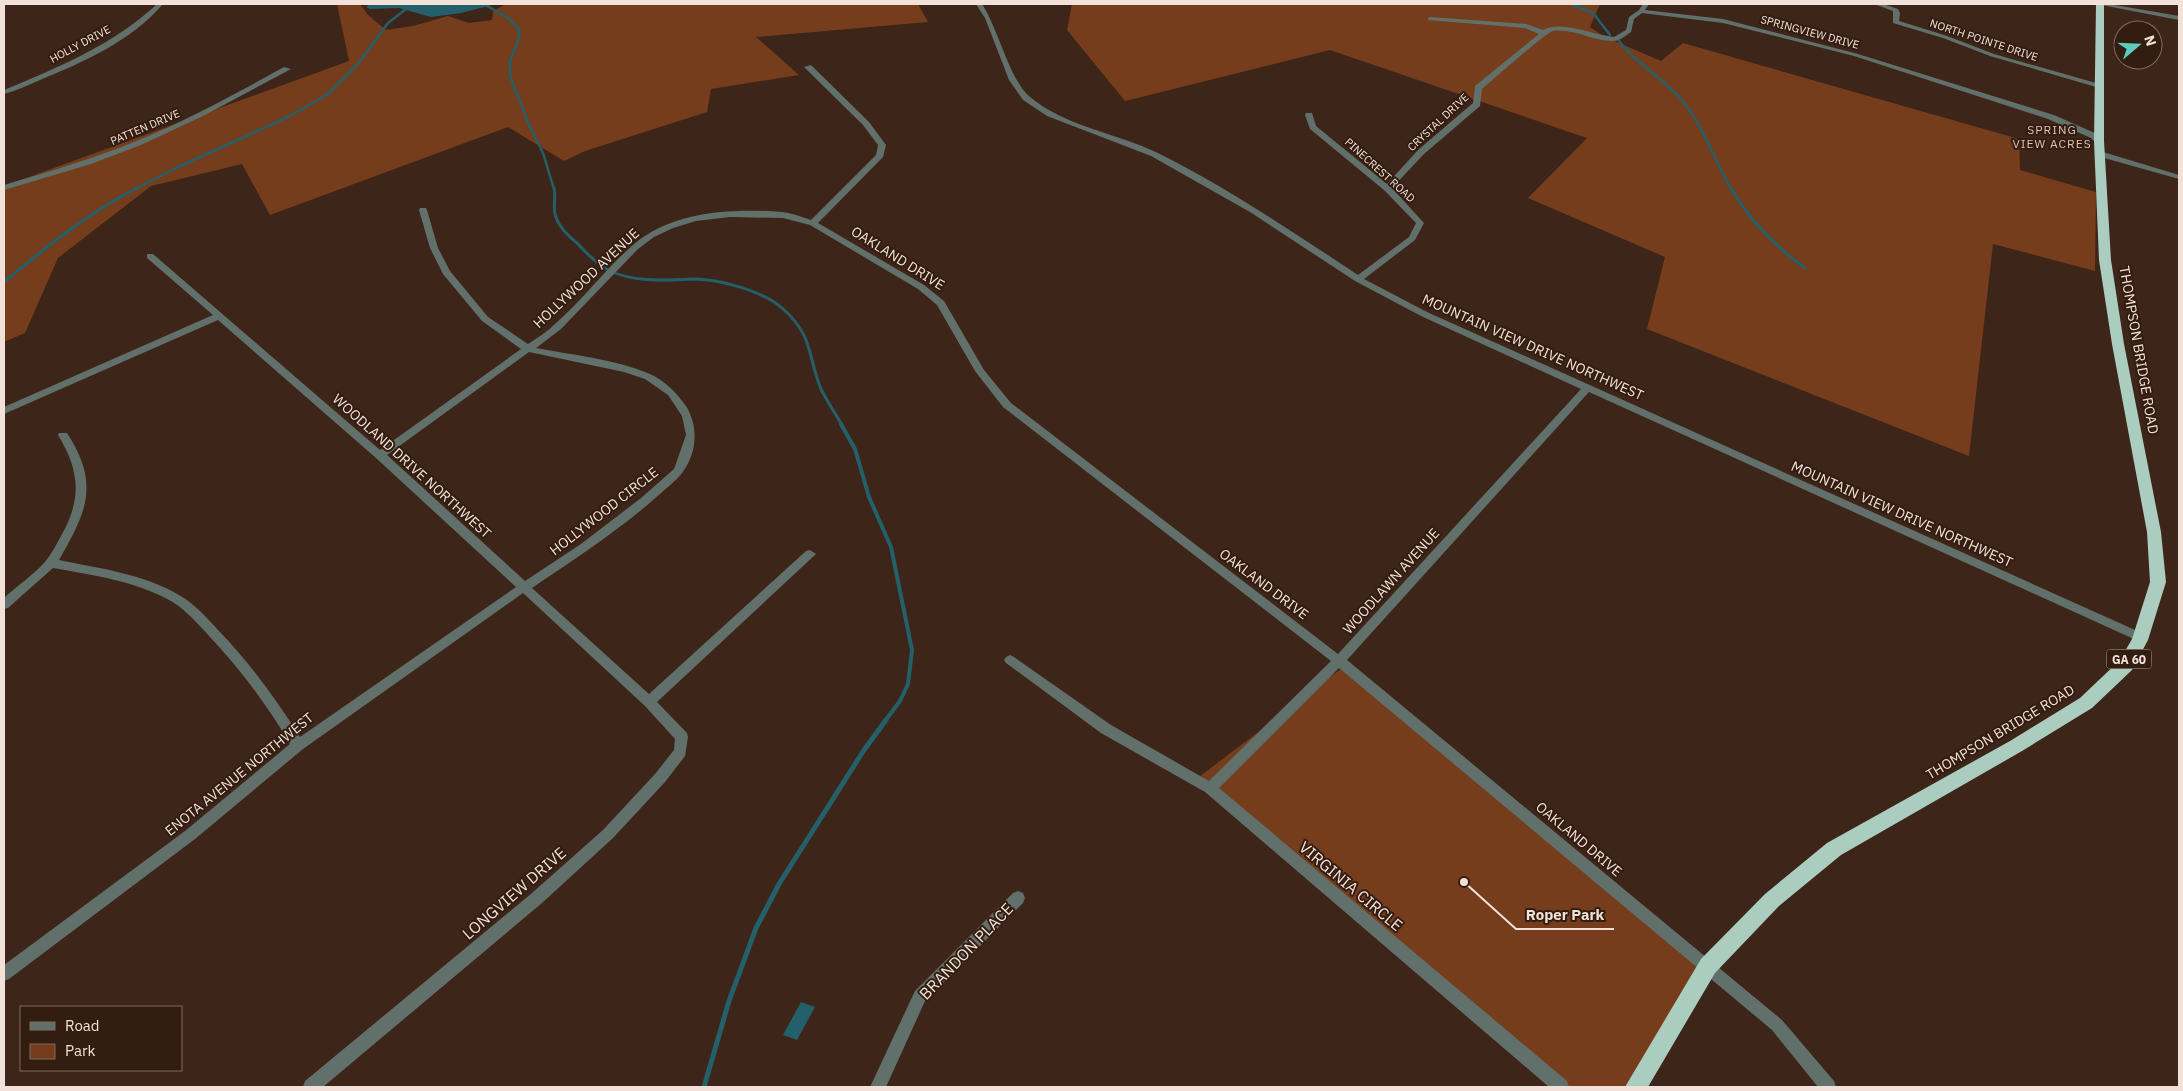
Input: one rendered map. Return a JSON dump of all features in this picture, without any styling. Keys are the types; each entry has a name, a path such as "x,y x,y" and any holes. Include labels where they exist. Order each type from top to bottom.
{"highway":[{"name":"THOMPSON BRIDGE ROAD","path":"1636,1087 1708,966 1772,900 1834,849 2016,746 2086,703 2126,665 2147,622 2158,582 2154,532 2119,349 2105,260 2100,148 2100,4"}],"street":[{"name":"HOLLY DRIVE","path":"4,92 84,57 136,25 160,4"},
{"name":"MOUNTAIN VIEW DRIVE NORTHWEST","path":"979,4 988,18 1013,80 1026,98 1050,114 1154,154 1253,210 1358,279 1424,314 2140,637"},
{"path":"1430,19 1526,26 1542,33 1551,29 1562,29 1592,37 1615,39 1629,31 1631,18 1640,12 1646,4"},
{"name":"NORTH POINTE DRIVE","path":"1877,4 1896,10 1895,22 1944,37 1992,55 2099,86"},
{"path":"2100,4 2179,18"},
{"name":"SPRINGVIEW DRIVE","path":"1640,12 1723,21 1856,55 2051,117 2088,133 2100,148 2179,177"},
{"name":"CRYSTAL DRIVE","path":"1387,188 1421,152 1477,104 1478,88 1531,45 1542,33"},
{"path":"808,67 823,84 876,134 882,145 880,155 813,223"},
{"name":"PATTEN DRIVE","path":"4,188 141,143 229,101 287,69"},
{"name":"PINECREST ROAD","path":"1309,115 1314,127 1387,188 1420,223 1412,238 1358,279"},
{"name":"HOLLYWOOD CIRCLE","path":"423,210 434,248 446,272 485,319 528,349 626,369 648,377 672,393 687,416 691,435 678,471 645,501 585,548 524,587"},
{"name":"HOLLYWOOD AVENUE","path":"380,455 558,327 635,247 651,235 670,226 694,219 730,214 783,215 813,223"},
{"name":"OAKLAND DRIVE","path":"813,223 921,287 942,303 980,371 1012,409 1339,661 1708,966 1777,1025 1828,1087"},
{"name":"WOODLAND DRIVE NORTHWEST","path":"150,256 380,455 649,702"},
{"path":"4,411 218,316"},
{"name":"WOODLAWN AVENUE","path":"1210,788 1339,661 1588,387"},
{"path":"4,605 51,563 75,523 82,494 82,476 71,446 62,435"},
{"path":"649,702 810,554"},
{"path":"51,563 112,575 170,596 197,615 234,654 276,708 298,745"},
{"name":"ENOTA AVENUE NORTHWEST","path":"4,974 190,835 298,745 524,587"},
{"name":"VIRGINIA CIRCLE","path":"1010,660 1106,730 1210,788 1561,1087"},
{"name":"LONGVIEW DRIVE","path":"311,1087 537,898 608,834 660,778 680,752 682,737 649,702"},
{"name":"BRANDON PLACE","path":"878,1087 920,996 1018,898"}],"green space":[{"path":"337,4 360,4 368,15 386,30 413,26 448,16 469,23 492,20 493,11 506,4 918,4 928,22 756,37 799,75 711,89 707,112 585,151 564,161 508,127 270,215 242,164 151,186 58,258 25,333 4,342 4,186 349,61"},
{"path":"1072,4 1600,4 1590,27 1605,37 1661,61 1683,43 2019,139 2020,170 2096,192 2095,271 1993,244 1969,456 1647,329 1665,257 1528,198 1587,138 1330,50 1125,101 1067,30"},
{"path":"1346,665 1708,964 1633,1087 1568,1087 1412,960 1199,777"}],"water":[{"path":"370,4 496,4 461,13 431,17 399,8 370,9 366,7"},
{"path":"801,1002 815,1007 797,1040 783,1035"}],"waterway":[{"path":"1571,4 1593,13 1610,35"},
{"path":"487,6 507,17 519,29 519,39 510,60 510,76 529,125 543,153 554,189"},
{"path":"135,189 176,168 288,117 328,94 357,65 388,23 406,9"},
{"path":"1619,41 1633,57 1674,91 1689,109 1731,189"},
{"path":"4,282 84,220 137,188"},
{"path":"554,188 555,214 561,227 593,259 610,271 640,279 715,281 752,291 764,296 782,308 800,328 805,337 821,389 842,425"},
{"path":"1731,188 1754,222 1783,251 1805,268"},
{"path":"841,424 855,449 869,497 891,547 912,650 908,684 900,701 885,721"},
{"path":"704,1087 729,1001 756,928 779,884 864,750 886,720"}],"place":[{"name":"Roper Park","path":"1464,882"}],"district":[{"name":"SPRING VIEW ACRES","path":"2052,136"}]}
